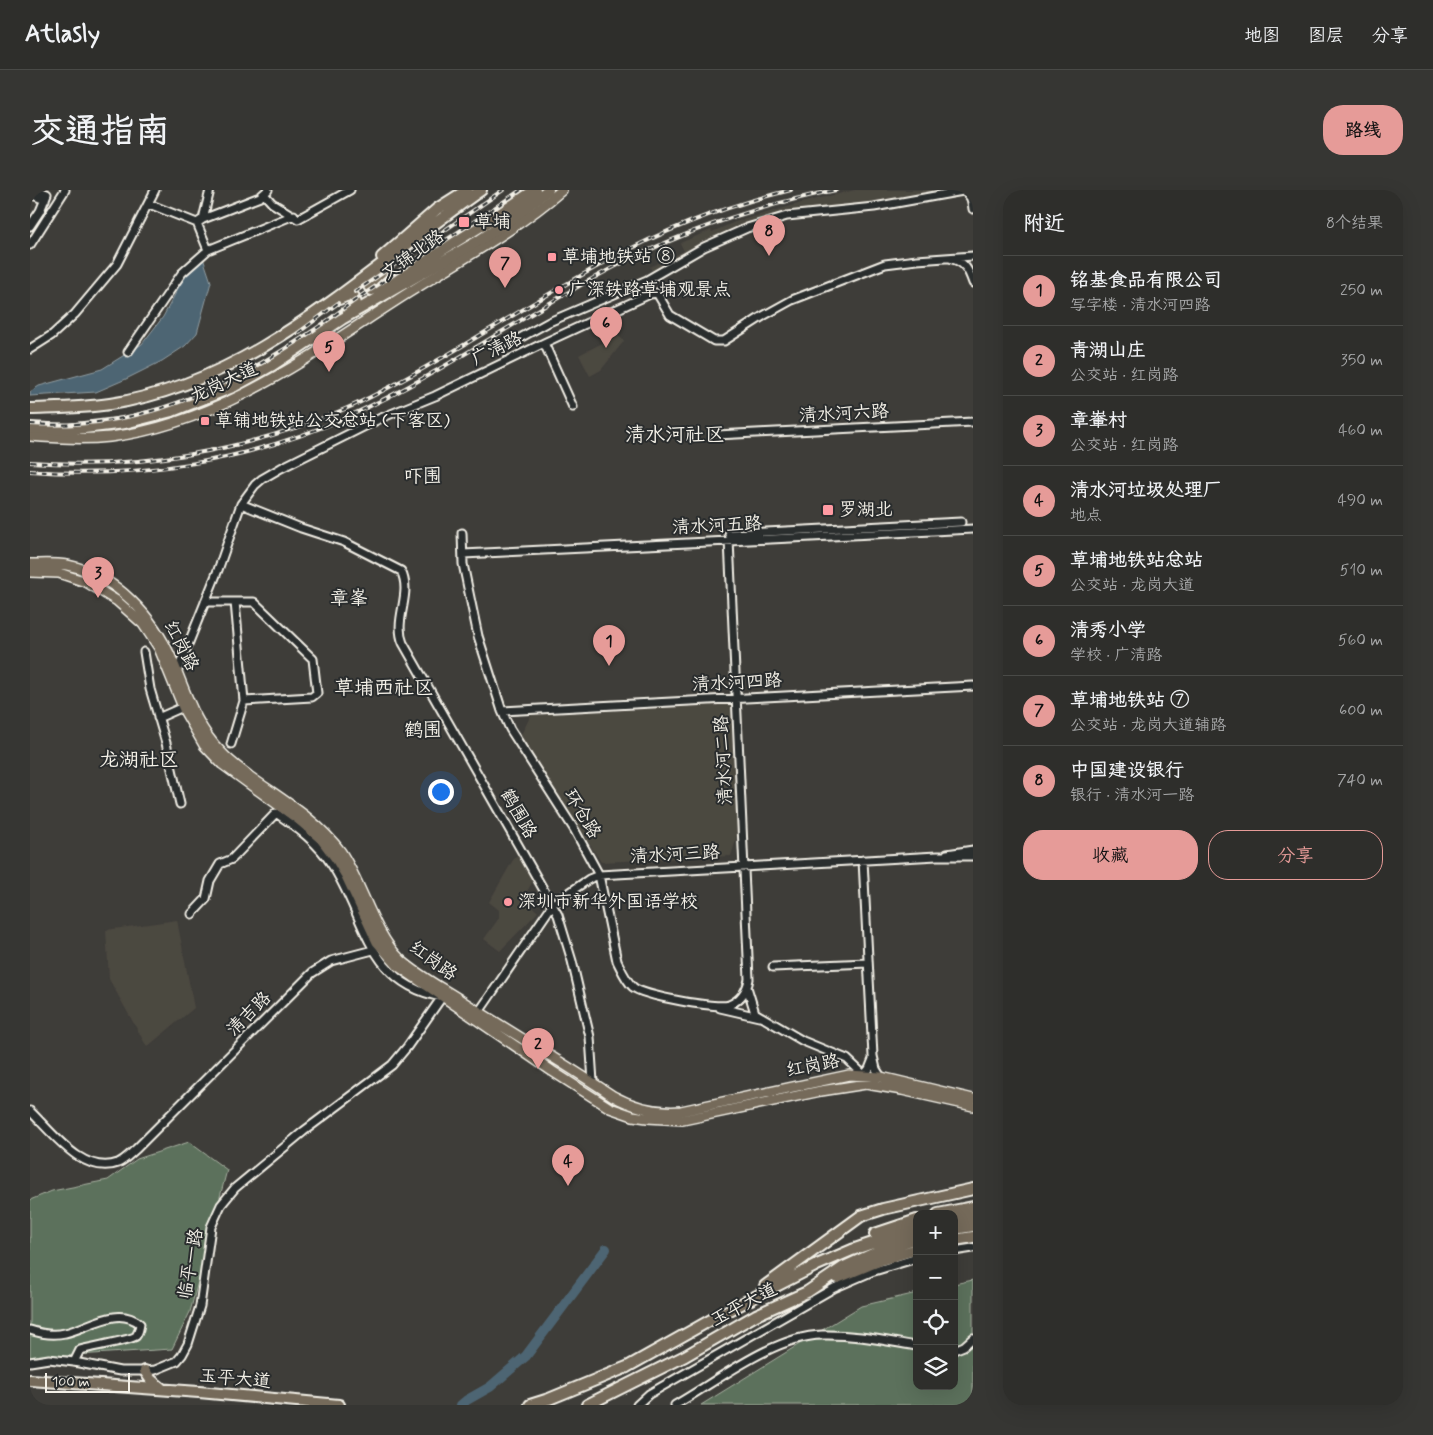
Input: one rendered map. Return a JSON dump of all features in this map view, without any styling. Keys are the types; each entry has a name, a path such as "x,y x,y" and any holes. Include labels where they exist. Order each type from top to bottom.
{"highway":[{"name":"文锦北路","path":"362,277 437,209 467,190"},
{"name":"文锦北路","path":"399,252 481,190"},
{"name":"文锦北路","path":"383,295 536,190"},
{"path":"383,295 480,240 548,190"},
{"path":"464,201 424,238 372,279 369,283 370,288 374,290 382,287 486,223"},
{"name":"龙岗大道","path":"30,409 76,408 110,404 146,396 201,378 256,350 323,308 362,277 399,252"},
{"path":"323,308 345,296 351,295 354,297 356,304 342,319"},
{"name":"龙岗大道","path":"31,431 100,427 172,411 202,400 235,386 270,366 383,295"},
{"path":"45,437 68,430"},
{"path":"718,1316 765,1286 861,1216 883,1208 973,1189"},
{"path":"958,1211 973,1208"},
{"path":"958,1219 973,1217"},
{"path":"765,1286 827,1254 913,1221"},
{"path":"958,1228 973,1226"},
{"name":"玉平大道","path":"530,1405 590,1383 627,1366 817,1265 852,1250 913,1229"},
{"path":"958,1240 973,1238"},
{"name":"玉平大道","path":"587,1405 685,1356 756,1315 807,1292 861,1259 913,1240"},
{"path":"807,1292 863,1267 913,1250"},
{"path":"129,1387 140,1380 145,1371 151,1380 162,1389"},
{"name":"玉平大道","path":"30,1380 162,1389 339,1405"}],"main road":[{"name":"龙岗大道","path":"31,431 45,437 98,438 166,424 218,406 263,384 297,364 513,228 562,190"},
{"name":"红岗路","path":"30,564 56,564 94,574 116,588 135,604 152,624 165,645 199,722 221,753 313,822 337,847 352,872 383,936 395,954 413,969 613,1096 636,1107 651,1110 689,1110 840,1075 864,1075 881,1077 973,1099"},
{"name":"红岗路","path":"30,572 59,573 78,579 103,591 127,608 143,624 159,648 183,707 196,732 213,755 227,768 299,820 320,839 336,859 346,876 372,934 384,952 402,970 610,1108 633,1116 658,1120 683,1120 821,1091 866,1084 973,1106"},
{"path":"573,1084 573,1076 576,1074 580,1075"}],"street":[{"path":"37,190 46,197"},
{"path":"30,245 65,190"},
{"path":"30,349 52,335 75,314 117,264 155,190"},
{"path":"208,250 200,221 209,190"},
{"path":"149,204 200,221 260,197 266,192 272,203 298,219 350,190"},
{"path":"509,344 549,322 647,280 710,244 747,228 788,216 874,207 963,191 967,192 971,198 973,209"},
{"path":"30,194 46,197"},
{"path":"30,226 46,197"},
{"path":"128,352 182,273 208,250 294,215"},
{"path":"947,257 973,256"},
{"path":"947,257 957,260 966,266 973,283"},
{"name":"广清路","path":"177,672 218,570 241,504 255,485 281,468 381,418 435,396 650,294 657,293 670,315 714,341 724,341 762,316 816,290 885,264 947,257"},
{"path":"544,343 573,407"},
{"name":"清水河六路","path":"717,435 973,422"},
{"name":"鹤围路","path":"241,504 301,528 344,542 401,571 406,585 400,631 403,643 437,706 553,904 562,928 586,1018 590,1037 593,1082"},
{"path":"729,537 961,522"},
{"name":"清水河五路","path":"463,554 729,537 973,529"},
{"name":"环仓路","path":"462,533 463,564 478,636 502,711 510,729 574,828 599,875 622,972 634,988 653,994 704,1004 728,1005 743,995 748,987"},
{"name":"清水河二路","path":"729,537 748,987"},
{"path":"205,602 254,602 313,659 317,693 312,697 244,700"},
{"path":"231,744 244,700 234,602"},
{"path":"144,652 150,689 180,804"},
{"name":"清水河四路","path":"502,711 973,686"},
{"path":"158,718 183,707"},
{"path":"192,914 206,899 210,881 220,864 232,859 276,813 309,837 328,858 344,887 373,950 381,962 400,979 426,994 442,997"},
{"name":"清水河三路","path":"937,856 973,850"},
{"name":"清水河三路","path":"480,1012 553,904 589,879 599,875 937,856 973,856"},
{"path":"863,860 873,1056 876,1069 881,1077"},
{"name":"清吉路","path":"30,1111 74,1154 86,1161 98,1165 110,1165 125,1159 312,973 331,961 373,950"},
{"path":"773,967 868,963"},
{"path":"748,987 755,1013 803,1041 847,1059 864,1075 872,1063 873,1056"},
{"name":"临平一路","path":"30,1362 49,1359 120,1371 145,1371 171,1365 177,1361 188,1344 204,1288 211,1227 226,1198 235,1188 304,1131 392,1065 442,997"},
{"path":"704,1004 762,1018"},
{"path":"958,1250 973,1248"},
{"path":"636,1405 649,1394 834,1288 871,1272 913,1259"},
{"path":"30,1330 42,1334 67,1333 111,1317 124,1317 135,1320 140,1324 138,1333 134,1338 80,1350 74,1362"},
{"path":"675,1405 751,1359 786,1343 809,1337 820,1335 862,1338 913,1345"},
{"path":"958,1348 973,1338"}],"shaded area":[{"path":"855,190 941,190 888,201 793,213 745,226 709,241 653,273 650,267 684,251 680,243 711,230 712,232 735,222"},
{"path":"618,335 624,341 601,370 590,376 579,355"},
{"path":"732,704 737,836 731,856 601,862 520,737 531,715"},
{"name":"深圳市新华外国语学校","path":"518,855 532,879 532,883 523,898 538,912 500,951 484,939 499,918 499,910 489,902 513,860"},
{"path":"177,920 194,1008 147,1047 109,979 106,930"}],"green space":[{"path":"189,1142 227,1170 190,1312 172,1349 30,1358 30,1200 52,1191 108,1180 137,1159"},
{"path":"973,1280 973,1405 701,1405 861,1306 913,1294 913,1390 958,1390 958,1283"}],"water":[{"path":"203,258 211,282 197,333 185,346 162,361 96,392 30,396 30,392 39,386 102,369 142,344 163,317 183,279 194,265"}],"waterway":[{"path":"461,1405 490,1387 526,1356 606,1249"}],"railway":[{"path":"355,292 503,190"},
{"path":"30,424 70,424 107,421 143,413 178,402 246,372 311,332 364,294 521,190"},
{"path":"30,462 70,464 151,460 230,446 307,424 345,409 396,383 447,355 569,282 654,237 721,210 791,190"},
{"path":"30,471 71,473 152,469 233,455 273,445 311,432 349,416 418,381 584,283 644,252 724,220 780,203 836,190"},
{"path":"298,333 338,303"}],"place":[{"name":"草埔","path":"464,222"},
{"name":"中国建设银行","path":"769,256"},
{"name":"草埔地铁站 ⑧","path":"552,257"},
{"name":"草埔地铁站 ⑦","path":"505,288"},
{"name":"广深铁路草埔观景点","path":"559,290"},
{"name":"清秀小学","path":"606,348"},
{"name":"草埔地铁站总站","path":"329,372"},
{"name":"草铺地铁站公交总站 (下客区)","path":"205,421"},
{"name":"罗湖北","path":"828,510"},
{"name":"章輋村","path":"98,598"},
{"name":"铭基食品有限公司","path":"609,666"},
{"name":"深圳市新华外国语学校","path":"508,902"},
{"name":"青湖山庄","path":"538,1069"},
{"name":"清水河垃圾处理厂","path":"568,1186"}],"district":[{"name":"清水河社区","path":"675,435"},
{"name":"吓围","path":"423,476"},
{"name":"章峯","path":"349,598"},
{"name":"草埔西社区","path":"384,688"},
{"name":"鹤围","path":"423,730"},
{"name":"龙湖社区","path":"139,760"}]}
